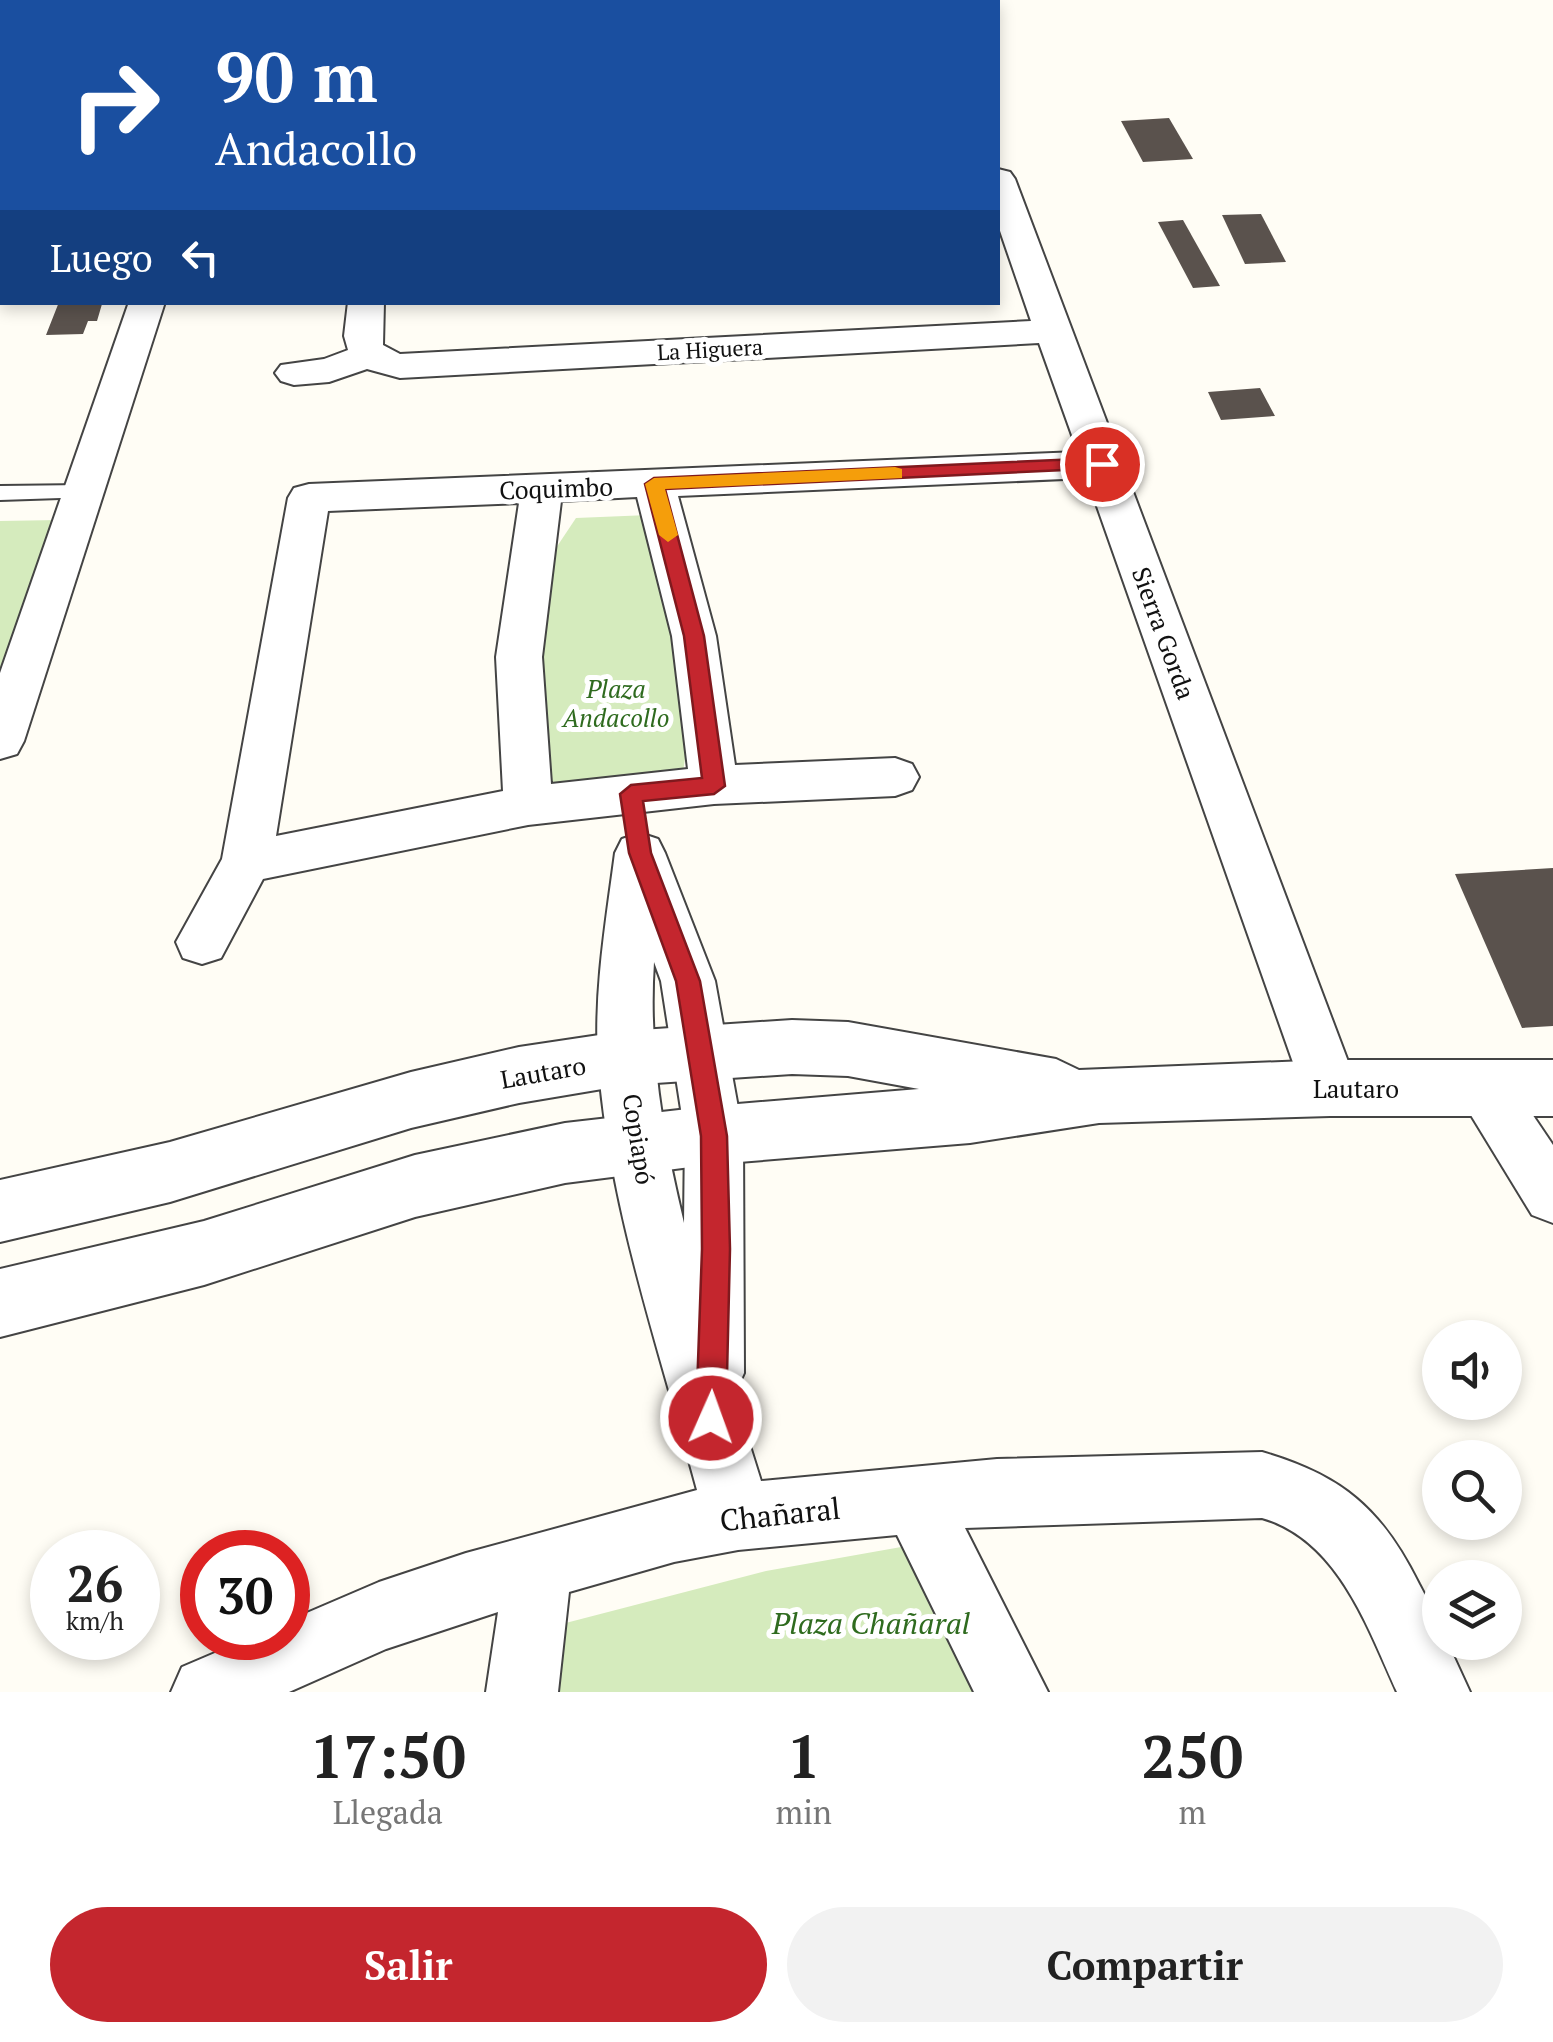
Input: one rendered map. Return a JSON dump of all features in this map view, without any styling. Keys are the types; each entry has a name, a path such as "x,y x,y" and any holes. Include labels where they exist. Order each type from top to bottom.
{"street":[{"name":"Sierra Gorda","path":"1000,185 1330,1088"},
{"path":"0,741 146,305"},
{"path":"294,374 329,370 370,355 360,335 365,305"},
{"path":"844,305 852,341"},
{"name":"La Higuera","path":"370,355 387,365 400,366 1053,331"},
{"name":"Coquimbo","path":"247,862 309,498 1102,464"},
{"path":"654,484 694,636 714,786"},
{"path":"528,806 519,657 542,488"},
{"path":"202,942 247,862 528,806 714,786 894,777"},
{"name":"Copiapó","path":"631,794 640,853 688,981 714,1136 716,1257 711,1418"},
{"name":"Copiapó","path":"640,853 626,991 626,1058 652,1215 738,1516"},
{"name":"Lautaro","path":"0,1211 170,1172 410,1100 519,1075 626,1058 702,1051 848,1050 1099,1095"},
{"name":"Lautaro","path":"0,1303 204,1253 396,1191 489,1167 639,1143 970,1114 1099,1095 1330,1088 1553,1088"},
{"path":"1483,1088 1553,1195"},
{"name":"Chañaral","path":"207,1692 379,1617 674,1528 738,1516 1066,1488 1262,1485 1291,1492 1327,1510 1360,1546 1434,1692"},
{"path":"915,1500 1012,1692"},
{"path":"522,1692 538,1567"}],"lane":[{"path":"0,493 84,492"}],"green space":[{"name":"Plaza Andacollo","path":"649,515 693,706 683,772 552,787 536,674 556,548 576,518"},
{"path":"59,520 0,695 0,521"},
{"name":"Plaza Chañaral","path":"918,1544 985,1692 549,1692 558,1625 766,1571"}],"building":[{"path":"1169,118 1193,159 1143,162 1121,121"},
{"path":"1261,214 1286,262 1245,264 1222,215"},
{"path":"1183,220 1220,286 1193,288 1158,222"},
{"path":"58,305 102,305 97,321 88,321 83,334 46,335"},
{"path":"1260,388 1275,416 1221,420 1208,392"},
{"path":"1553,868 1553,1026 1522,1028 1455,874"}],"slow traffic":[{"path":"668,535 654,484 895,473"}],"route":[{"path":"711,1418 716,1249 714,1136 688,981 640,853 631,794 714,786 694,636 654,484 1102,464"}]}
